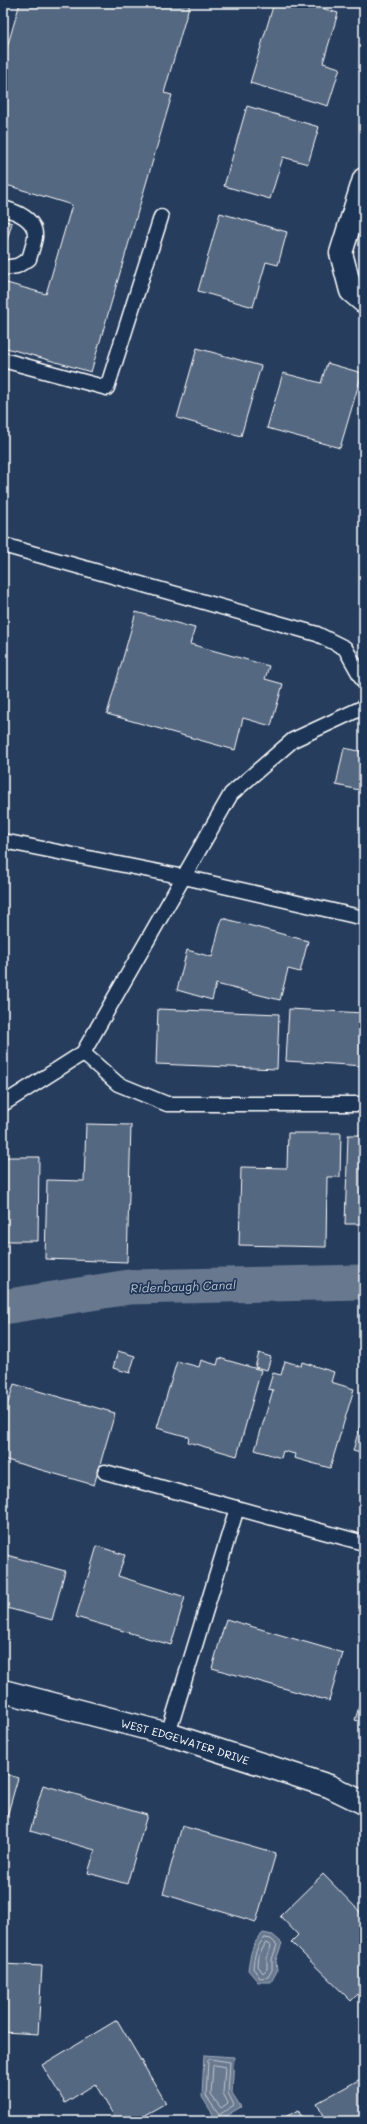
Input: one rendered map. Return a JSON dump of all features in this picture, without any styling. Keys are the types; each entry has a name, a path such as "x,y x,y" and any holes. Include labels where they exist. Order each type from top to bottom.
{"street":[{"path":"364,179 341,252 351,291 364,302"},
{"name":"WEST EDGEWATER DRIVE","path":"3,1691 168,1734 330,1786 364,1804"}],"lane":[{"path":"3,208 19,213 30,222 35,236 29,259 17,266 3,268"},
{"path":"3,360 107,388 161,217"},
{"path":"3,545 317,634 345,648 364,682"},
{"path":"3,1104 83,1053 231,794 293,740 364,707"},
{"path":"3,841 184,877 364,918"},
{"path":"83,1053 118,1084 167,1104 364,1104"},
{"path":"105,1472 364,1543"},
{"path":"168,1734 237,1508"}],"water":[{"path":"263,1933 273,1935 282,1943 276,1960 277,1971 271,1982 258,1982 248,1970 252,1950 256,1941"},
{"path":"204,2055 234,2057 232,2093 241,2107 217,2121 202,2097"}],"building":[{"path":"20,3 190,3 164,93 172,95 91,372 3,347 3,282 46,294 72,205 3,184 3,61"},
{"path":"274,3 305,3 338,13 323,63 340,68 328,106 250,83"},
{"path":"247,106 319,127 308,164 283,157 270,199 224,186"},
{"path":"220,213 287,232 278,265 266,262 253,307 198,291"},
{"path":"3,220 12,223 5,247 3,246"},
{"path":"197,348 261,366 241,436 177,418"},
{"path":"327,363 362,373 340,448 267,428 283,373 321,383"},
{"path":"136,612 195,628 190,644 269,666 265,679 283,684 271,726 243,718 235,750 107,714"},
{"path":"344,748 364,752 364,791 336,785"},
{"path":"222,918 308,941 300,972 288,969 280,1000 216,984 212,1000 177,990 187,950 212,957"},
{"path":"158,1009 279,1014 277,1069 156,1064"},
{"path":"289,1009 364,1013 364,1066 286,1061"},
{"path":"86,1124 131,1125 127,1262 45,1259 47,1180 84,1181"},
{"path":"288,1133 341,1133 340,1177 327,1177 326,1247 239,1245 241,1167 287,1168"},
{"path":"348,1135 364,1135 364,1224 345,1224"},
{"path":"3,1157 39,1157 38,1241 3,1241"},
{"path":"118,1351 135,1356 130,1373 113,1368"},
{"path":"259,1353 271,1357 267,1370 255,1367"},
{"path":"219,1358 261,1370 237,1456 188,1442 189,1437 157,1428 177,1361 199,1367 201,1360 217,1365"},
{"path":"285,1361 301,1366 302,1362 334,1372 331,1382 354,1389 330,1468 294,1458 295,1454 283,1451 281,1458 255,1450 273,1390 268,1389 273,1373 281,1375"},
{"path":"14,1384 115,1413 94,1485 3,1459 3,1408 6,1409"},
{"path":"364,1410 364,1454 353,1451"},
{"path":"97,1546 125,1555 118,1576 185,1597 171,1645 76,1617"},
{"path":"3,1554 65,1571 52,1620 3,1607"},
{"path":"226,1619 343,1653 329,1701 212,1668"},
{"path":"364,1690 364,1723 355,1720"},
{"path":"3,1773 18,1778 4,1827 3,1827"},
{"path":"43,1785 147,1815 127,1884 88,1873 95,1850 30,1831"},
{"path":"182,1826 276,1853 256,1922 163,1894"},
{"path":"323,1874 364,1916 364,1988 351,2001 291,1942 298,1935 280,1916"},
{"path":"3,1964 42,1966 38,2034 3,2032"},
{"path":"117,2020 166,2103 134,2121 117,2121 95,2084 65,2103 42,2065"},
{"path":"364,2077 364,2121 327,2121 317,2103"},
{"path":"298,2110 304,2121 278,2121"}],"waterway":[{"name":"Ridenbaugh Canal","path":"3,1307 129,1287 364,1282"}]}
